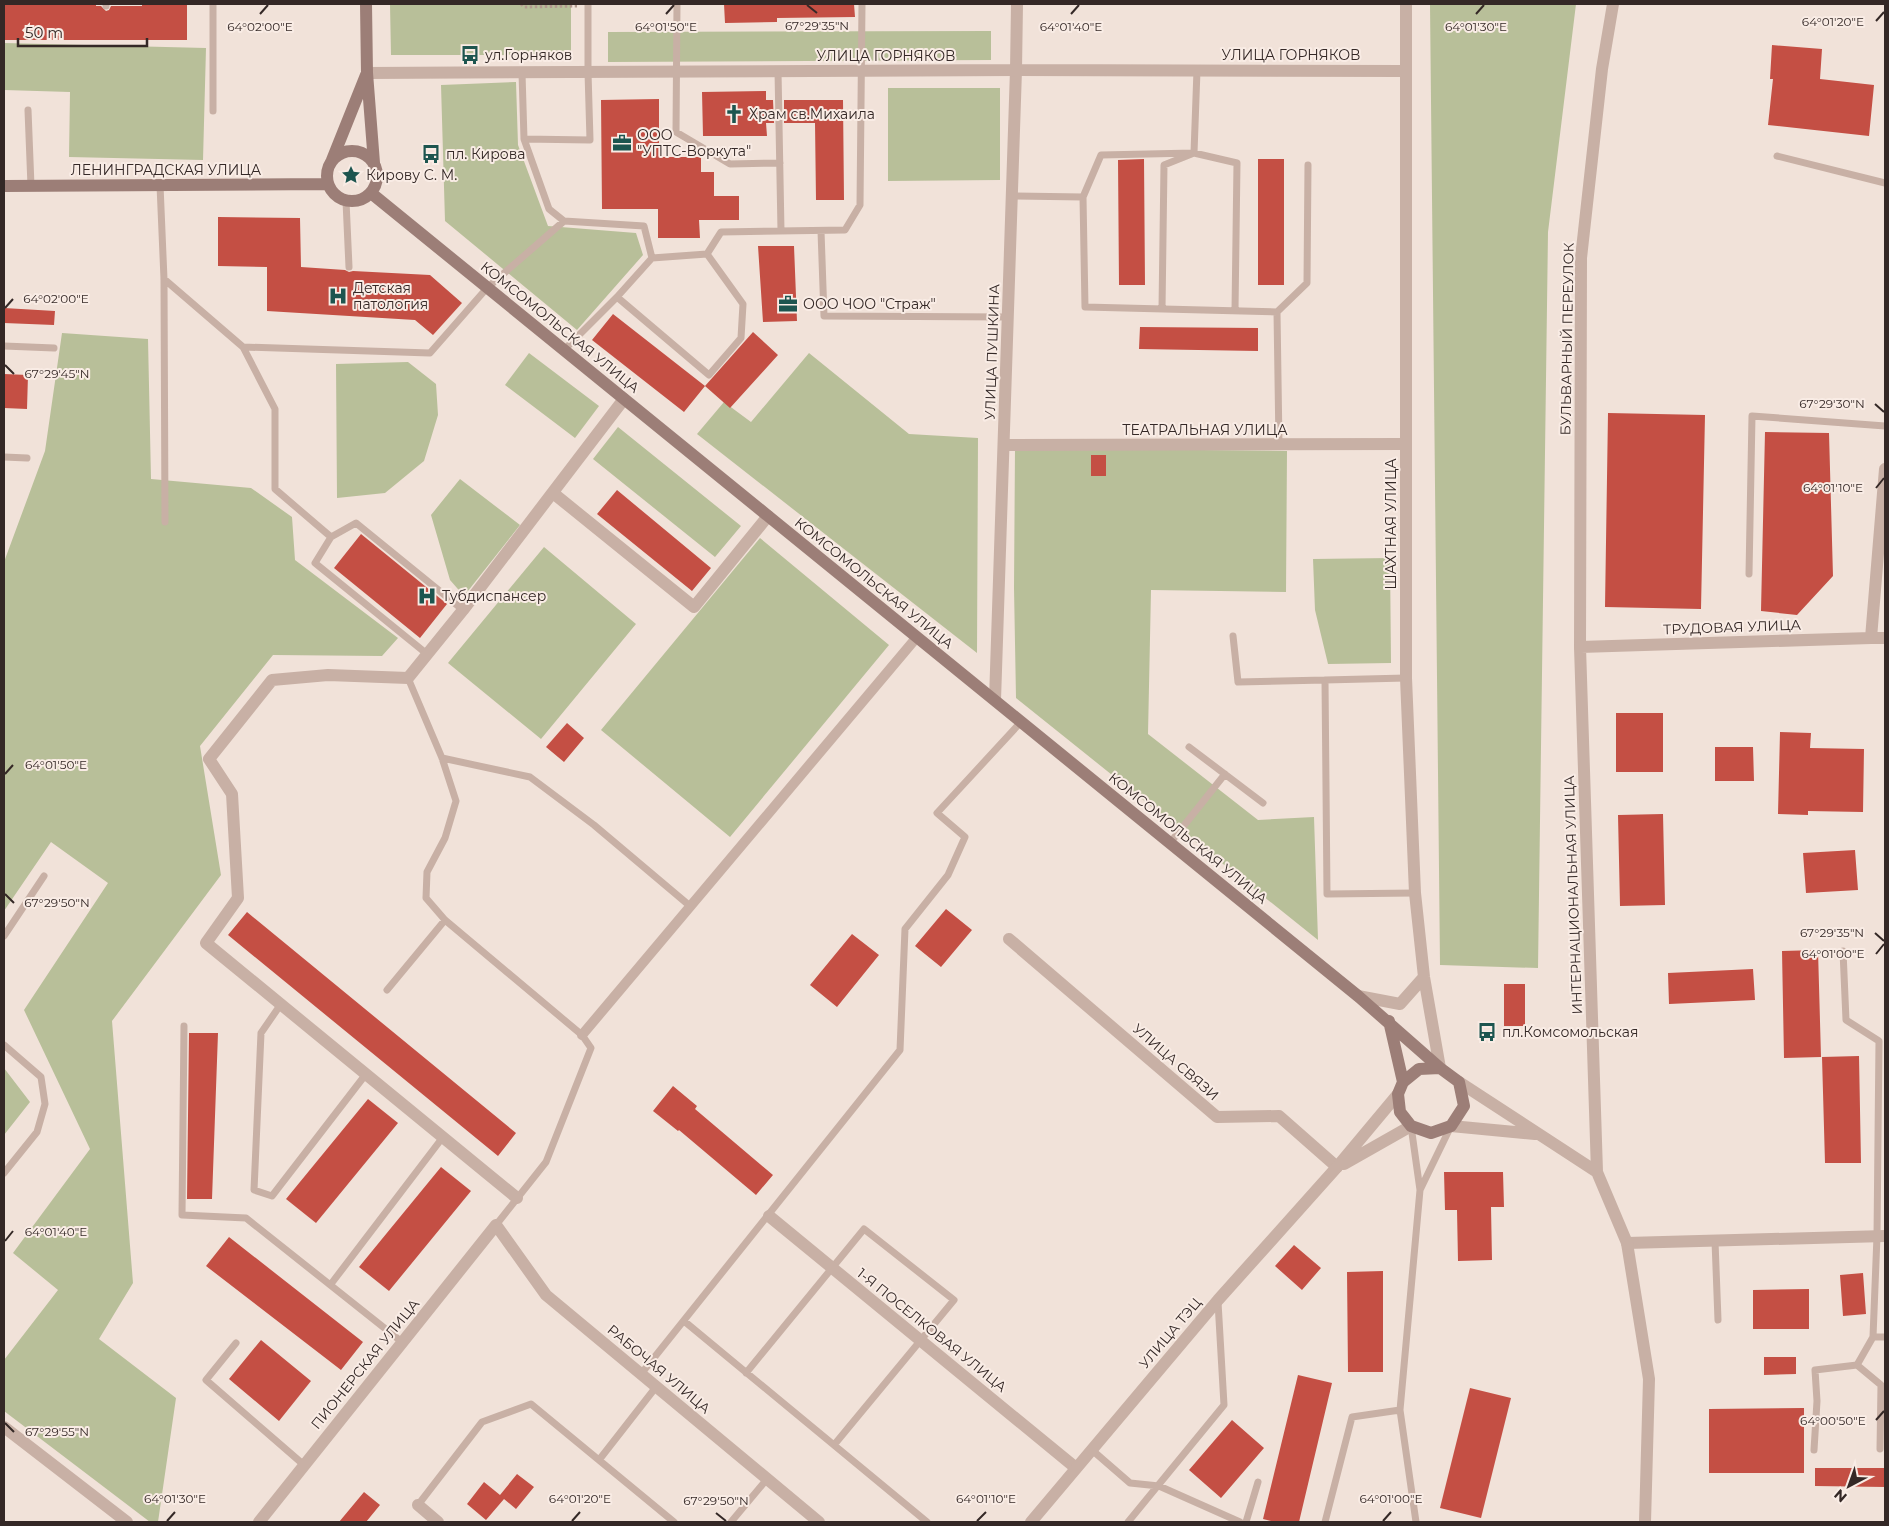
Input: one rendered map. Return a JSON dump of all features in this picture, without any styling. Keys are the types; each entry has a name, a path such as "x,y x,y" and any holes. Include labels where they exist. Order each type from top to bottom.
{"main road":[{"path":"366,4 367,73 374,163 378,174 377,184 371,193 363,199 354,202 346,201 336,196 326,177 328,167 367,73"},
{"path":"332,160 348,150 366,154 374,163"},
{"name":"ЛЕНИНГРАДСКАЯ УЛИЦА","path":"4,186 328,184"},
{"name":"КОМСОМОЛЬСКАЯ УЛИЦА","path":"371,193 1389,1021 1440,1068"},
{"path":"1389,1021 1401,1088 1400,1112 1411,1126 1431,1133 1451,1126 1464,1106 1459,1082 1440,1068 1419,1069 1401,1088"}],"street":[{"name":"УЛИЦА ПУШКИНА","path":"995,700 1017,4"},
{"name":"ШАХТНАЯ УЛИЦА","path":"1406,4 1406,678 1414,893 1424,977 1440,1068"},
{"name":"БУЛЬВАРНЫЙ ПЕРЕУЛОК","path":"1580,646 1581,258 1602,69 1612,4"},
{"name":"УЛИЦА ГОРНЯКОВ","path":"367,73 1016,70 1405,71"},
{"path":"517,1198 206,943 238,898 232,794 209,759 272,680 328,676 408,678 463,610 624,399"},
{"name":"ТЕАТРАЛЬНАЯ УЛИЦА","path":"1004,445 1406,444"},
{"path":"1871,638 1885,469"},
{"path":"553,493 694,607 768,516"},
{"path":"582,1035 917,637"},
{"name":"ТРУДОВАЯ УЛИЦА","path":"1580,646 1885,638"},
{"name":"ИНТЕРНАЦИОНАЛЬНАЯ УЛИЦА","path":"1580,646 1597,1172"},
{"name":"УЛИЦА СВЯЗИ","path":"1009,939 1217,1117 1280,1116 1337,1167"},
{"path":"1358,996 1400,1004 1424,977"},
{"path":"1459,1082 1597,1172 1627,1243 1649,1378 1645,1522"},
{"name":"УЛИЦА ТЭЦ","path":"1031,1522 1218,1300 1337,1167 1401,1088"},
{"path":"1337,1167 1411,1126"},
{"path":"1451,1126 1538,1134"},
{"name":"1-Я ПОСЕЛКОВАЯ УЛИЦА","path":"769,1216 1076,1468"},
{"name":"ПИОНЕРСКАЯ УЛИЦА","path":"259,1522 496,1225"},
{"name":"РАБОЧАЯ УЛИЦА","path":"496,1225 546,1295 819,1522"},
{"path":"1627,1243 1881,1236"},
{"path":"4,1427 127,1522"},
{"path":"418,1505 438,1522"}],"lane":[{"path":"213,4 213,111"},
{"path":"677,4 676,132 730,164 780,163"},
{"path":"707,254 721,232 845,230 860,205 862,4"},
{"path":"524,139 590,140 588,5"},
{"path":"1194,153 1197,70"},
{"path":"778,71 781,231"},
{"path":"522,72 524,139 549,209 564,221 644,226 652,258"},
{"path":"28,110 31,186"},
{"path":"1162,309 1164,165 1194,153"},
{"path":"1235,311 1237,163 1194,153 1102,155 1083,197 1085,307 1235,311 1277,312 1307,283 1308,165"},
{"path":"1776,156 1885,183"},
{"path":"160,185 164,279 165,522"},
{"path":"1012,196 1083,197"},
{"path":"346,201 349,267"},
{"path":"243,347 430,353 487,288 564,221"},
{"path":"821,230 824,316 1008,317"},
{"path":"564,350 617,297 652,258 707,254"},
{"path":"617,297 709,375 741,338 743,304 707,254"},
{"path":"164,279 243,347 275,409 275,489 331,537"},
{"path":"1277,312 1278,445"},
{"path":"4,346 54,348"},
{"path":"1749,574 1752,416 1885,426"},
{"path":"4,457 27,458"},
{"path":"427,654 315,563 331,537 356,523 463,610"},
{"path":"1233,636 1238,682 1406,678"},
{"path":"408,678 442,758 456,801 445,838 427,872 426,898 445,920 582,1035 591,1048 546,1162 496,1225"},
{"path":"1325,680 1327,894 1414,893"},
{"path":"641,1374 900,1050 904,929 948,875 965,837 937,813 1021,722"},
{"path":"1189,747 1263,803"},
{"path":"442,758 530,777 594,825 690,906"},
{"path":"1170,843 1225,774"},
{"path":"4,936 44,876"},
{"path":"387,990 445,920"},
{"path":"1814,1450 1817,1401 1814,1370 1857,1364 1874,1337 1881,1236 1882,1079 1880,1041 1846,1020 1843,951"},
{"path":"281,1004 261,1033 254,1190 272,1196 366,1074"},
{"path":"184,1026 182,1215 246,1218 402,1342"},
{"path":"4,1045 40,1077 45,1104 37,1132 4,1173"},
{"path":"1411,1126 1420,1190 1400,1410 1416,1522"},
{"path":"1420,1190 1451,1126"},
{"path":"331,1284 443,1137"},
{"path":"746,1373 864,1229 954,1300 834,1445"},
{"path":"1715,1242 1718,1320"},
{"path":"1128,1522 1224,1404 1218,1300"},
{"path":"684,1321 927,1522"},
{"path":"1874,1337 1885,1337"},
{"path":"236,1344 206,1380 304,1465"},
{"path":"1857,1364 1881,1386 1880,1449"},
{"path":"599,1460 656,1387"},
{"path":"418,1505 482,1422 531,1404 674,1522"},
{"path":"1325,1522 1352,1417 1400,1410"},
{"path":"1092,1450 1130,1483 1159,1486 1240,1522"},
{"path":"732,1522 767,1479"},
{"path":"1246,1522 1258,1482"}],"path":[{"path":"521,4 524,6 588,5"}],"green space":[{"path":"390,4 571,4 571,55 391,55"},
{"path":"1430,4 1576,4 1548,232 1538,968 1440,965"},
{"path":"991,31 991,60 608,62 608,32"},
{"path":"4,43 206,48 203,160 69,157 70,92 4,90"},
{"path":"516,82 518,145 548,226 636,233 643,255 577,330 445,221 441,85"},
{"path":"888,88 1000,88 1000,180 888,181"},
{"path":"62,333 148,339 151,479 251,488 292,517 295,560 398,638 382,656 273,655 200,746 221,875 112,1021 133,1283 99,1339 176,1398 158,1522 150,1522 4,1411 4,1360 58,1290 13,1253 90,1149 24,1010 108,883 51,842 4,911 4,562 45,451"},
{"path":"529,353 599,406 575,438 505,385"},
{"path":"809,353 909,434 978,438 977,653 697,434 724,402 751,422"},
{"path":"408,362 436,384 438,415 424,461 385,493 337,498 336,364"},
{"path":"618,427 741,526 715,557 593,459"},
{"path":"1015,448 1287,451 1286,592 1151,590 1148,734 1258,820 1314,817 1318,940 1016,698 1014,588"},
{"path":"460,479 520,525 464,596 450,580 431,515"},
{"path":"760,538 889,645 730,837 601,730"},
{"path":"544,547 636,624 541,739 448,663"},
{"path":"1390,558 1391,663 1328,664 1315,610 1313,559"},
{"path":"4,1068 30,1102 4,1135"}],"building":[{"path":"4,4 96,4 96,6 101,6 106,11 111,6 187,4 187,40 4,40"},
{"path":"724,4 854,4 855,17 777,18 777,22 725,23"},
{"path":"1772,45 1822,49 1820,79 1874,85 1869,136 1768,125 1773,79 1770,79"},
{"name":"Храм св.Михаила","path":"766,91 766,100 773,100 774,123 766,123 767,136 703,136 702,92"},
{"path":"659,99 659,157 701,157 701,172 714,172 714,196 739,196 739,220 699,220 700,238 658,238 658,209 602,209 601,100"},
{"path":"784,100 843,100 844,200 816,200 815,123 784,123"},
{"path":"1144,159 1145,285 1119,285 1118,160"},
{"path":"1258,159 1284,159 1284,285 1258,285"},
{"path":"218,217 300,218 301,267 345,270 349,272 430,275 462,303 433,335 415,320 267,311 267,267 218,266"},
{"path":"758,246 794,246 797,321 763,322"},
{"path":"4,308 55,311 54,325 4,323"},
{"path":"613,314 705,386 684,412 592,340"},
{"path":"1140,327 1258,328 1258,351 1139,349"},
{"path":"753,332 778,355 730,408 705,386"},
{"path":"4,374 28,375 27,409 4,408"},
{"path":"1608,413 1705,415 1701,609 1605,607"},
{"path":"1765,432 1829,433 1833,576 1797,615 1761,611"},
{"path":"1091,455 1106,455 1106,476 1091,476"},
{"path":"617,490 711,568 692,591 597,514"},
{"path":"361,534 447,604 420,638 334,568"},
{"path":"1616,713 1663,713 1663,772 1616,772"},
{"path":"567,723 584,738 564,762 546,747"},
{"path":"1780,732 1811,733 1810,748 1864,749 1863,812 1808,811 1808,815 1778,814"},
{"path":"1715,747 1753,747 1754,781 1715,781"},
{"path":"1663,814 1665,905 1620,906 1618,815"},
{"path":"1855,850 1858,890 1806,893 1803,853"},
{"path":"946,909 972,930 941,967 915,946"},
{"path":"247,912 516,1133 498,1156 228,935"},
{"path":"852,934 879,955 837,1007 810,985"},
{"path":"1818,950 1821,1057 1784,1058 1782,951"},
{"path":"1753,969 1755,1000 1669,1004 1668,973"},
{"path":"1504,984 1525,984 1525,1026 1504,1026"},
{"path":"189,1033 218,1033 212,1199 187,1199"},
{"path":"1859,1056 1861,1163 1825,1163 1822,1057"},
{"path":"673,1086 697,1106 695,1109 773,1175 756,1195 679,1130 653,1111"},
{"path":"368,1099 398,1123 316,1223 286,1199"},
{"path":"441,1167 471,1191 389,1291 359,1267"},
{"path":"1444,1172 1503,1172 1504,1207 1491,1207 1492,1260 1458,1261 1457,1210 1445,1210"},
{"path":"229,1237 363,1342 341,1370 206,1266"},
{"path":"1294,1245 1321,1268 1302,1290 1275,1266"},
{"path":"1383,1271 1383,1372 1348,1372 1347,1272"},
{"path":"1863,1273 1866,1314 1843,1316 1840,1275"},
{"path":"1809,1289 1809,1329 1753,1329 1753,1290"},
{"path":"261,1340 311,1381 279,1421 229,1379"},
{"path":"1764,1357 1796,1357 1796,1374 1764,1375"},
{"path":"1298,1375 1332,1383 1299,1522 1275,1522 1263,1519"},
{"path":"1470,1388 1511,1398 1481,1518 1440,1508"},
{"path":"1804,1408 1804,1473 1709,1473 1709,1409"},
{"path":"1232,1420 1264,1448 1221,1498 1189,1470"},
{"path":"1815,1468 1885,1468 1885,1487 1815,1486"},
{"path":"517,1474 534,1487 516,1509 504,1499 486,1520 467,1504 484,1482 500,1495"},
{"path":"364,1492 380,1505 366,1522 339,1522"}],"place":[{"name":"ул.Горняков","path":"470,55"},
{"name":"Храм св.Михаила","path":"734,114"},
{"name":"ООО \"УПТС-Воркута\"","path":"622,143"},
{"name":"пл. Кирова","path":"431,154"},
{"name":"Кирову С. М.","path":"351,175"},
{"name":"Детская патология","path":"338,296"},
{"name":"ООО ЧОО \"Страж\"","path":"788,304"},
{"name":"Тубдиспансер","path":"427,596"},
{"name":"пл.Комсомольская","path":"1487,1032"}]}
